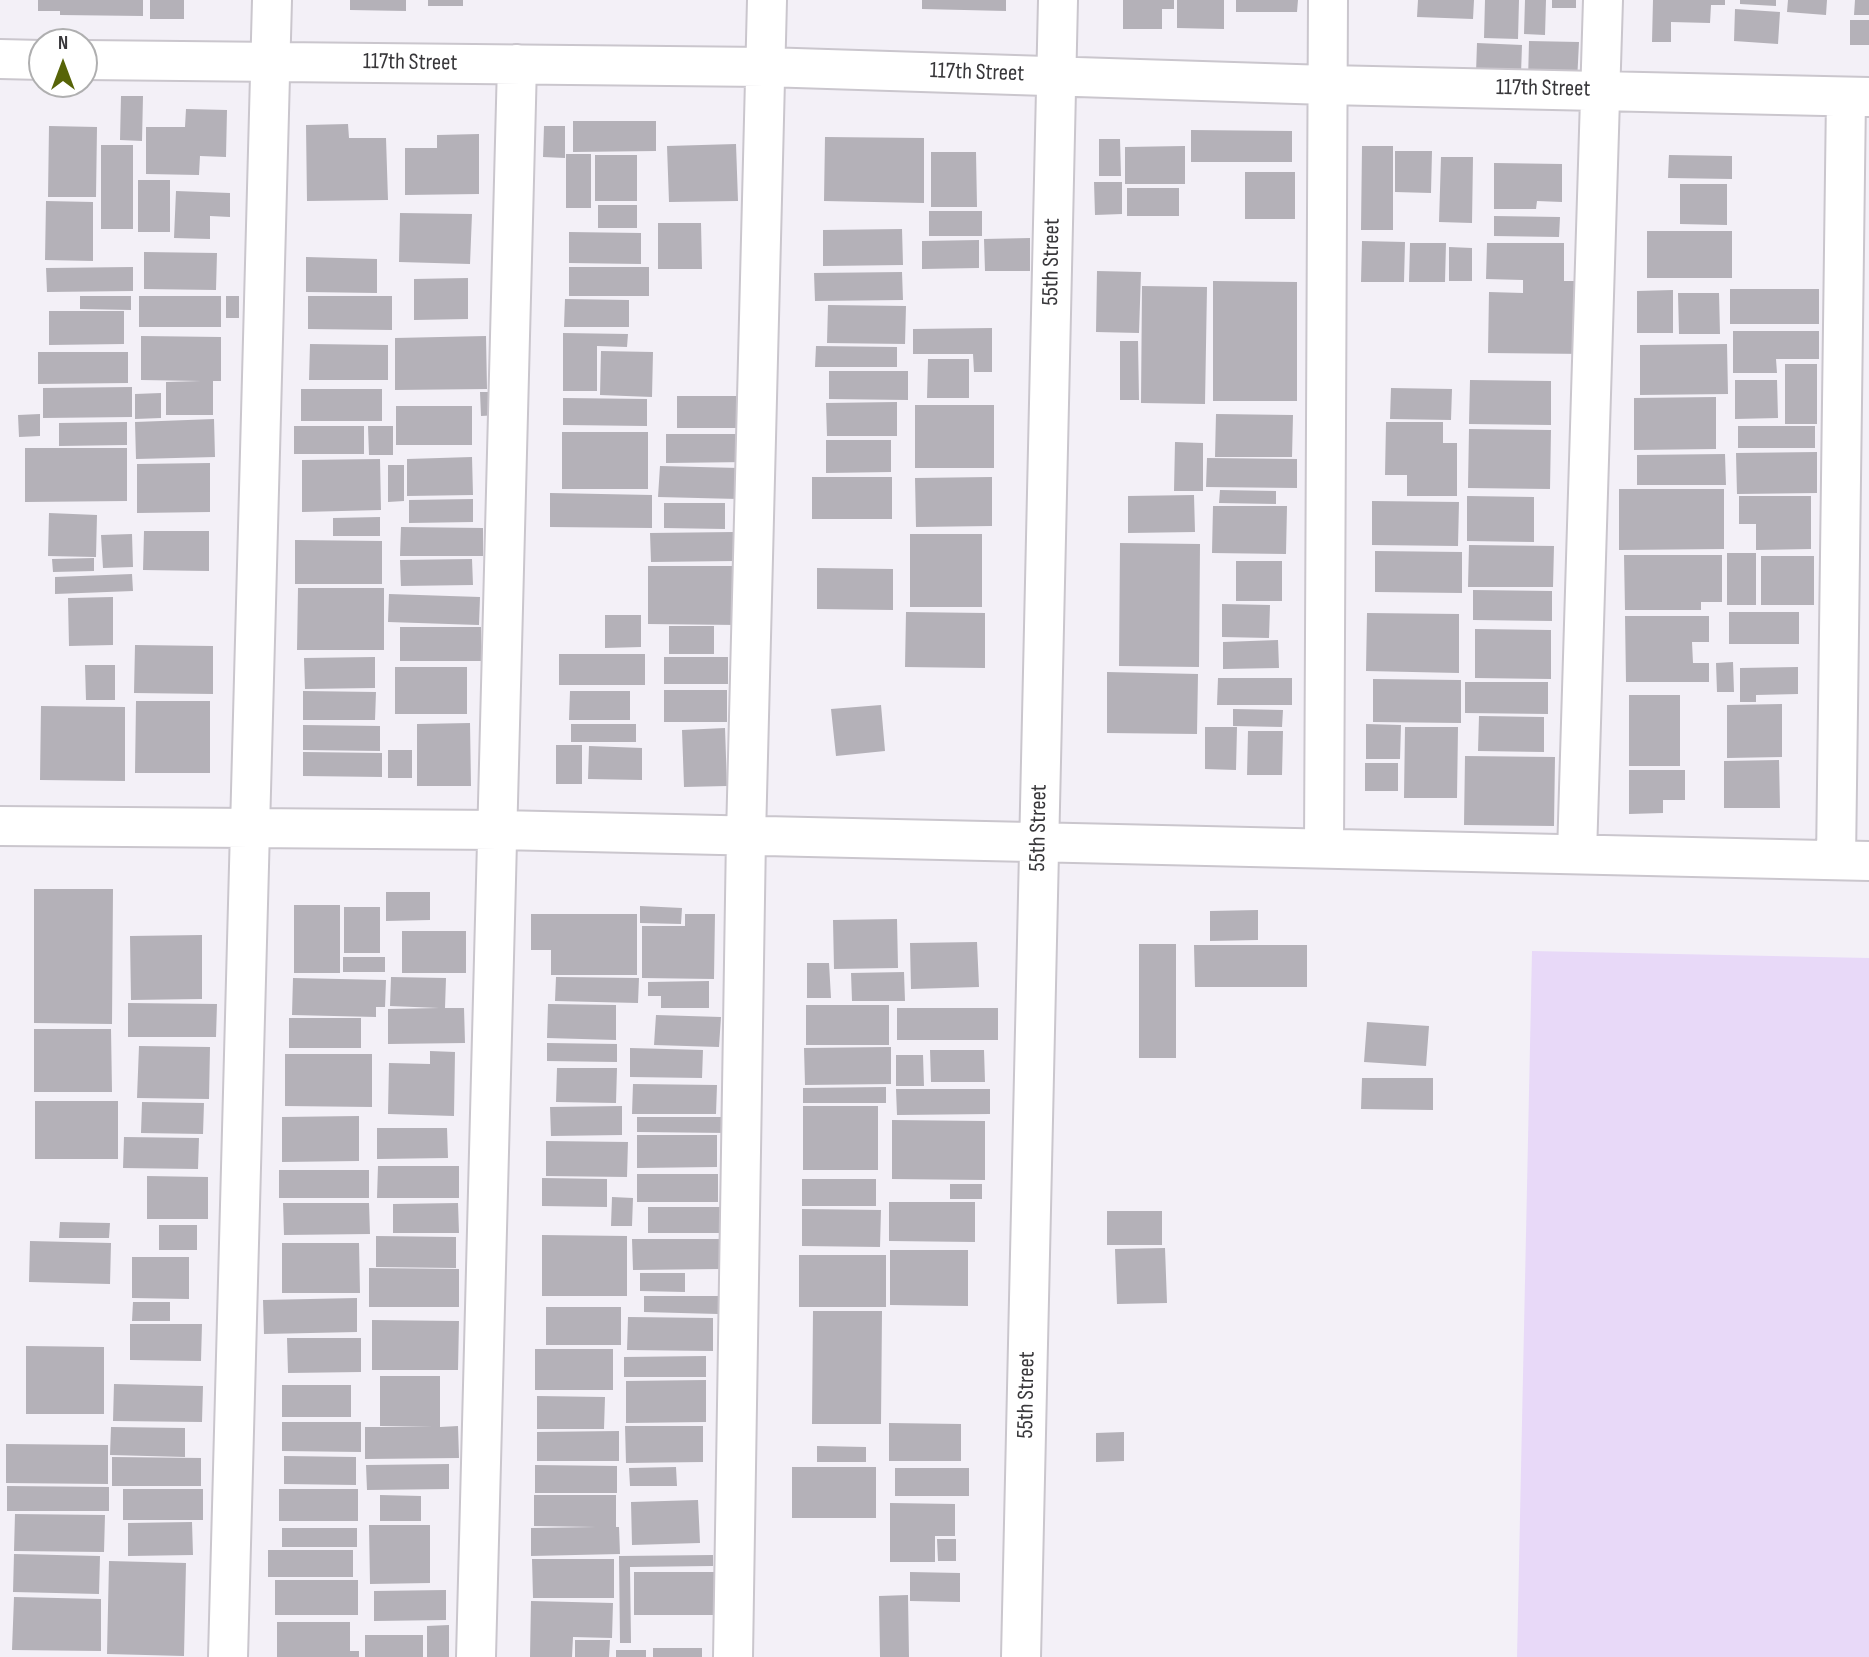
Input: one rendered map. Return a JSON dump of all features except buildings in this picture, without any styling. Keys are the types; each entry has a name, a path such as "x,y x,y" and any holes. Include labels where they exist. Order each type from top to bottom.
{"street":[{"path":"228,1657 272,0"},
{"path":"733,1657 746,836 767,0"},
{"name":"55th Street","path":"1021,1657 1058,0"},
{"path":"1324,847 1328,0"},
{"path":"1577,854 1603,0"},
{"path":"0,59 28,60"},
{"name":"117th Street","path":"98,60 765,67 1326,85 1858,97"},
{"path":"476,1657 517,64"},
{"path":"0,826 499,830 1852,860 1858,97"}],"shaded area":[{"path":"1532,951 1869,958 1869,1657 1517,1657"}]}
